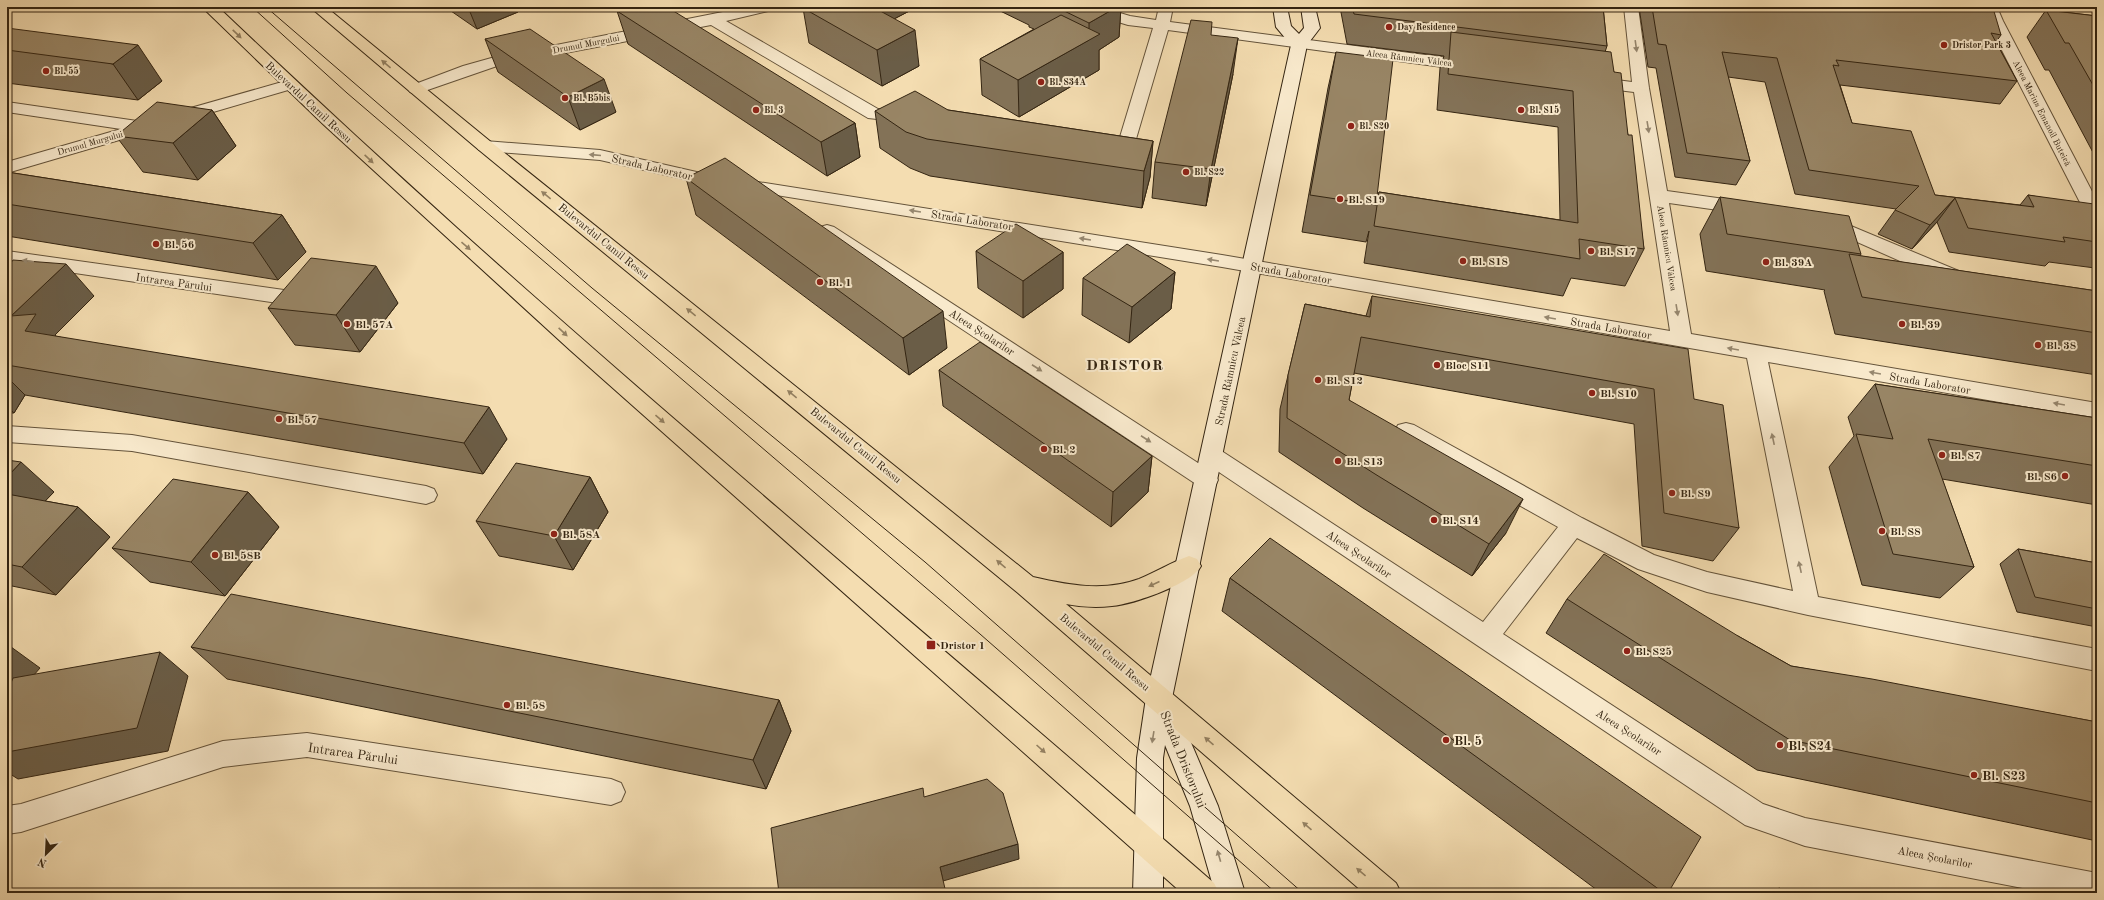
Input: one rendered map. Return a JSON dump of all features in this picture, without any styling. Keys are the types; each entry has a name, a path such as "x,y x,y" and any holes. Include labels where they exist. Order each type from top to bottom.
{"main road":[{"name":"Bulevardul Camil Ressu","path":"209,7 289,85 414,200 638,400 1000,712 1204,893"},
{"name":"Bulevardul Camil Ressu","path":"317,7 485,146 1027,586 1386,893"},
{"path":"1027,586 1067,596 1094,598 1118,596 1155,583 1189,566"}],"street":[{"name":"Drumul Murgului","path":"416,89 469,69 495,62 713,20 767,7"},
{"name":"Aleea Râmnicu Vâlcea","path":"1084,7 1128,20 1488,68"},
{"path":"1088,143 1110,147 1121,144 1128,139 1166,7"},
{"path":"1280,7 1284,27 1299,44"},
{"name":"Strada Râmnicu Vâlcea","path":"1159,698 1189,566 1299,44 1312,28 1308,7"},
{"name":"Aleea Râmnicu Vâlcea","path":"1631,7 1641,88 1682,340"},
{"name":"Aleea Marius Emanoil Buteică","path":"1988,16 2097,218"},
{"path":"713,20 874,114 923,120"},
{"path":"1580,80 1641,88"},
{"name":"Drumul Murgului","path":"7,168 289,85"},
{"path":"7,107 147,127"},
{"name":"Strada Laborator","path":"485,146 600,155 623,159 679,174 757,185 1252,267 2097,411"},
{"name":"Aleea Școlarilor","path":"757,185 1005,346 1209,468 1485,638 1755,815 1805,832 2097,888"},
{"path":"1659,196 1764,210"},
{"path":"1808,217 1848,230 1975,285"},
{"name":"Intrarea Părului","path":"7,257 298,299"},
{"path":"36,282 50,264"},
{"path":"1756,353 1808,605"},
{"path":"1406,431 1574,525 1646,562 1707,582 1808,605 2097,660"},
{"path":"7,434 132,443 426,495"},
{"path":"1485,638 1574,525"},
{"name":"Strada Dristorului","path":"1148,893 1150,758 1159,698"},
{"name":"Strada Dristorului","path":"1159,698 1204,806 1230,893"},
{"name":"Intrarea Părului","path":"7,820 20,818 223,754 307,745 611,792"}],"building":[{"path":"638,7 667,7 855,123 821,142 617,11"},
{"path":"873,7 915,30 877,50 803,8"},
{"path":"1056,7 1117,7 1089,23"},
{"path":"1352,7 1603,7 1607,46 1354,14"},
{"path":"1652,7 1993,8 2001,35 1991,33 2017,81 1836,60 1839,66 1833,65 1852,123 1911,131 1935,195 2034,207 2028,195 2094,204 2097,208 2097,242 2063,237 2065,242 1968,228 1955,198 1930,225 1895,210 1919,186 1809,170 1777,58 1722,52 1750,161 1687,153 1666,45 1658,44"},
{"path":"2046,10 2097,16 2097,92 2069,43 2065,43"},
{"path":"1061,15 1100,34 1018,80 980,59"},
{"path":"1191,20 1212,22 1211,35 1238,38 1211,169 1155,162"},
{"path":"7,28 138,45 113,64 7,50"},
{"path":"530,29 604,79 568,97 485,39"},
{"path":"1451,32 1611,52 1614,72 1621,73 1628,135 1632,135 1644,249 1579,239 1580,259 1374,226 1379,192 1578,223 1573,91 1448,74"},
{"path":"1336,52 1393,59 1376,205 1310,195"},
{"path":"915,91 948,110 1153,141 1144,171 927,139 906,132 875,111"},
{"path":"157,102 212,110 173,143 116,136"},
{"path":"725,158 943,311 903,338 686,178"},
{"path":"7,172 282,215 253,243 7,204"},
{"path":"1720,197 1849,216 1861,254 1727,234"},
{"path":"1016,224 1063,252 1023,281 976,251"},
{"path":"1127,244 1175,272 1132,307 1083,278"},
{"path":"1849,254 2097,291 2097,333 1862,297"},
{"path":"311,258 376,266 336,315 268,308"},
{"path":"13,260 66,264 11,316 36,314 25,331 489,407 464,443 7,365 7,268"},
{"path":"1372,296 1688,349 1694,399 1723,405 1739,528 1664,513 1654,389 1361,337 1349,400 1523,499 1489,544 1375,474 1287,418 1288,375 1305,304 1370,317"},
{"path":"980,342 1152,456 1113,492 939,370"},
{"path":"1875,384 2097,418 2097,466 1928,439 1974,567 1893,554 1856,434 1893,439"},
{"path":"7,460 21,462 7,477"},
{"path":"516,463 590,477 554,536 476,521"},
{"path":"173,479 248,492 191,562 112,548"},
{"path":"7,494 78,507 22,567 7,564"},
{"path":"1270,538 1701,837 1668,893 1664,893 1230,578"},
{"path":"2018,549 2097,563 2097,609 2035,597"},
{"path":"1604,554 1738,636 1791,666 1872,679 2097,722 2097,803 1790,740 1567,599"},
{"path":"231,594 779,700 753,760 191,647"},
{"path":"160,652 137,728 7,752 7,693 13,678"},
{"path":"987,779 1003,793 1018,844 940,867 946,893 779,893 771,828 923,788 924,797"},
{"path":"1779,888 1787,893 1776,893"}],"tram line":[{"path":"252,7 347,93 980,634 1276,893"},
{"path":"266,7 592,288 925,562 1303,893"}],"place":[{"name":"Day Residence","path":"1389,27"},
{"name":"Dristor Park 3","path":"1944,45"},
{"name":"Bl. 55","path":"46,71"},
{"name":"Bl. S34A","path":"1041,82"},
{"name":"Bl. B5bis","path":"565,98"},
{"name":"Bl. 3","path":"756,110"},
{"name":"Bl. S15","path":"1521,110"},
{"name":"Bl. S20","path":"1351,126"},
{"name":"Bl. S22","path":"1186,172"},
{"name":"Bl. S19","path":"1340,199"},
{"name":"Bl. 56","path":"156,244"},
{"name":"Bl. S17","path":"1591,251"},
{"name":"Bl. S18","path":"1463,261"},
{"name":"Bl. 39A","path":"1766,262"},
{"name":"Bl. 1","path":"820,282"},
{"name":"Bl. 57A","path":"347,324"},
{"name":"Bl. 39","path":"1902,324"},
{"name":"Bl. 38","path":"2038,345"},
{"name":"Bloc S11","path":"1437,365"},
{"name":"Bl. S12","path":"1318,380"},
{"name":"Bl. S10","path":"1592,393"},
{"name":"Bl. 57","path":"279,419"},
{"name":"Bl. 2","path":"1044,449"},
{"name":"Bl. S7","path":"1942,455"},
{"name":"Bl. S13","path":"1338,461"},
{"name":"Bl. S6","path":"2065,476"},
{"name":"Bl. S9","path":"1672,493"},
{"name":"Bl. S14","path":"1434,520"},
{"name":"Bl. S8","path":"1882,531"},
{"name":"Bl. 58A","path":"554,534"},
{"name":"Bl. 58B","path":"215,555"},
{"name":"Dristor 1","path":"931,645"},
{"name":"Bl. S25","path":"1627,651"},
{"name":"Bl. 58","path":"507,705"},
{"name":"Bl. 5","path":"1446,740"},
{"name":"Bl. S24","path":"1780,745"},
{"name":"Bl. S23","path":"1974,775"}],"district":[{"name":"DRISTOR","path":"1125,365"}]}
